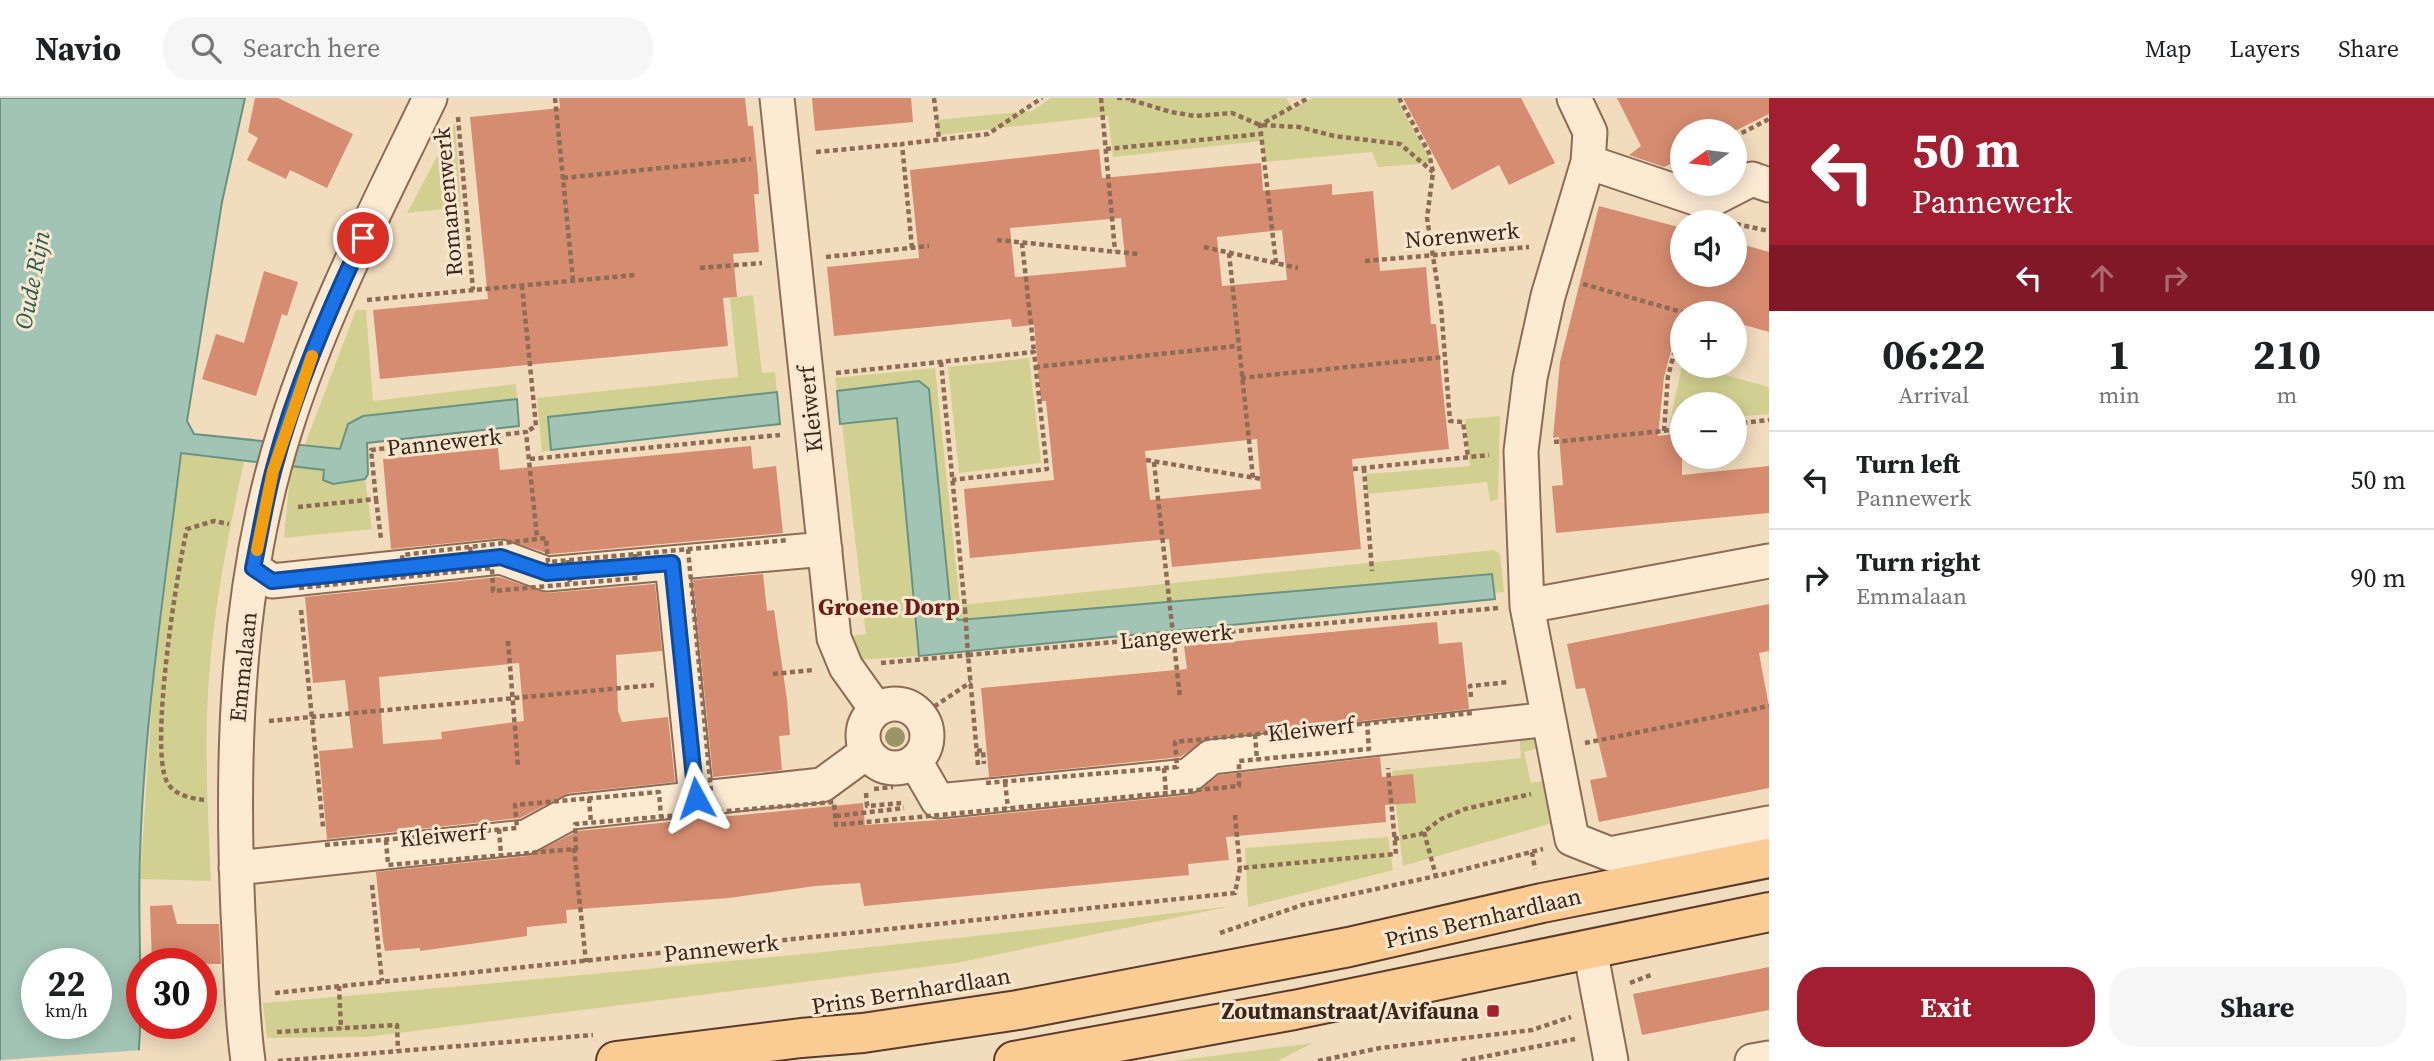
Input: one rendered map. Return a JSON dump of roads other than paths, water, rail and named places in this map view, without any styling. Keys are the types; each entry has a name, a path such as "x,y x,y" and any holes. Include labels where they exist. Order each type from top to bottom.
{"main road":[{"name":"Prins Bernhardlaan","path":"608,1048 802,1053 863,1033 1094,996 1349,947 1542,903 1769,858"},
{"path":"1590,949 1629,916 1713,870"},
{"path":"1014,1061 1294,1010 1769,912"}],"street":[{"name":"Kleiwerf","path":"777,98 834,638 846,667 876,709"},
{"path":"1574,98 1591,132 1588,162 1553,275 1530,378 1522,448 1527,606 1572,839 1610,854 1769,823"},
{"name":"Emmalaan","path":"246,1048 236,868 236,723 253,568 273,471 286,425 332,304 444,104"},
{"path":"1588,162 1707,202 1752,179 1769,186"},
{"path":"253,568 272,581 394,573 501,557 554,565 547,573 785,546 825,549"},
{"path":"680,556 685,682 704,805"},
{"path":"1527,606 1769,561"},
{"path":"887,704 900,704 920,716 926,727 927,740 915,761 903,767 889,768 876,762 867,752 863,729 876,709 887,704"},
{"path":"915,761 928,804 995,793 1188,776 1211,757 1376,730 1552,734"},
{"path":"236,868 377,848 526,837 584,811 704,805 822,785 867,752"},
{"path":"1590,949 1611,1061"},
{"path":"1752,1061 1769,1058"}],"water":[{"name":"Oude Rijn","path":"0,98 245,98 222,202 187,421 194,434 340,449 348,424 363,416 517,399 519,426 367,443 368,474 365,479 333,484 323,480 324,470 181,453 146,754 139,881 140,948 126,948 126,1039 139,1039 138,1061 0,1061"},
{"path":"919,381 929,389 951,613 959,620 1492,574 1495,599 919,656 897,418 840,424 837,391"},
{"path":"777,392 780,424 551,450 548,417"}],"place":[{"name":"Zoutmanstraat/Avifauna","path":"1493,1011"}],"district":[{"name":"Groene Dorp","path":"889,606"}]}
